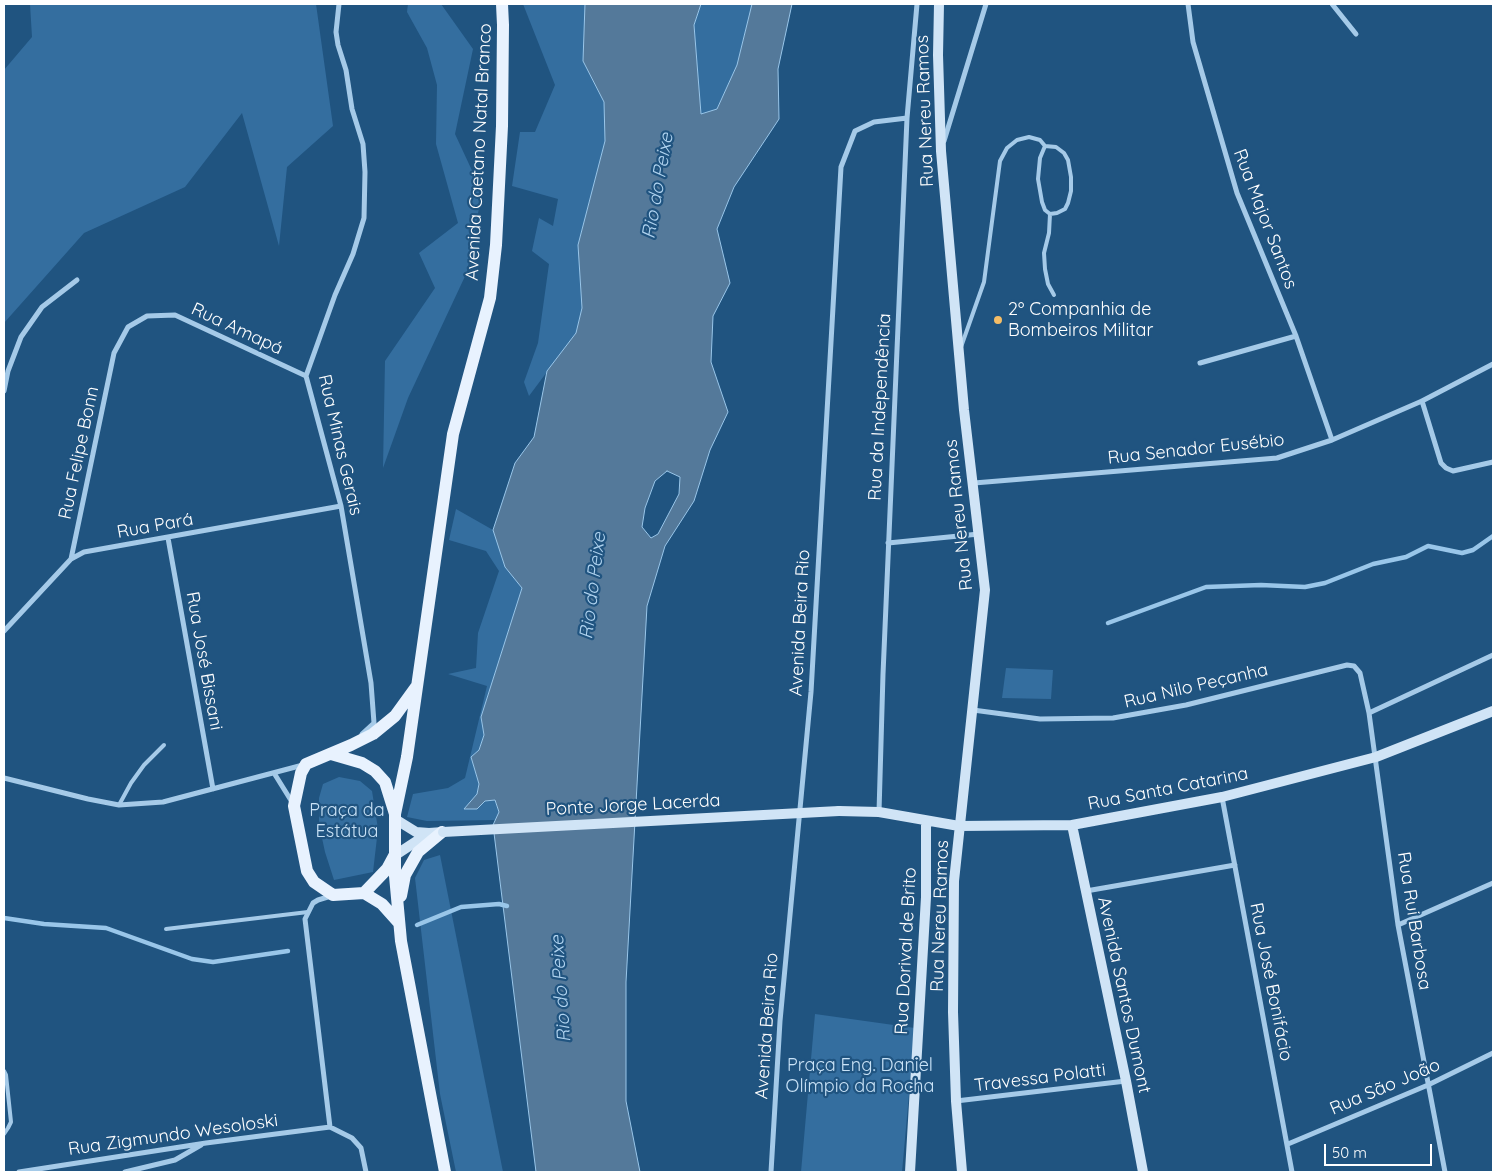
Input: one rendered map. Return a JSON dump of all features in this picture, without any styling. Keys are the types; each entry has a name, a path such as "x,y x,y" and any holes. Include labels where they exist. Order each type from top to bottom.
{"main road":[{"name":"Avenida Caetano Natal Branco","path":"395,816 407,757 453,434 490,298 496,245 502,126 502,4"},
{"name":"Avenida Caetano Natal Branco","path":"331,754 372,734 395,716 417,685"},
{"path":"399,923 382,904 364,893 333,896 314,882 308,871 294,806 306,764 331,754 362,763 375,771 385,782 395,816 394,856 399,923 424,1067 445,1172"},
{"path":"399,923 405,875 418,852 438,832"},
{"path":"364,893 387,869 394,856"}],"street":[{"name":"Rua Minas Gerais","path":"339,4 336,32 338,45 346,70 352,109 363,144 366,172 364,218 353,254 335,295 306,376 341,506 374,709 374,723 351,745"},
{"name":"Rua da Independência","path":"879,812 888,543 907,118 918,4"},
{"name":"Rua Nereu Ramos","path":"939,4 938,55 941,151 959,354 985,590 954,881 953,1012 956,1101 962,1172"},
{"path":"941,151 986,4"},
{"name":"Rua Major Santos","path":"1188,4 1193,42 1237,193 1296,336 1332,440"},
{"path":"1332,4 1356,34"},
{"name":"Avenida Beira Rio","path":"771,1172 780,1021 811,692 840,167 855,131 874,122 907,118"},
{"path":"4,391 8,370 21,337 42,307 77,280"},
{"name":"Rua Amapá","path":"114,352 128,327 147,316 175,315 306,376"},
{"path":"1200,363 1296,336"},
{"name":"Rua Felipe Bonn","path":"71,559 114,352"},
{"name":"Rua Senador Eusébio","path":"974,483 1277,458 1332,440 1422,401 1493,364"},
{"path":"1422,401 1441,463 1446,468 1453,471 1493,462"},
{"name":"Rua Pará","path":"4,631 71,559 84,552 341,506"},
{"path":"888,543 979,534"},
{"name":"Rua José Bissani","path":"168,538 213,789"},
{"path":"1369,713 1493,655"},
{"name":"Rua Nilo Peçanha","path":"973,710 1040,718 1113,718 1186,705 1347,665 1354,666 1360,673"},
{"name":"Rua Rui Barbosa","path":"1360,673 1376,757 1398,925 1445,1172"},
{"name":"Rua Santa Catarina","path":"839,811 879,812 959,826 1072,825 1222,797 1376,757 1493,711"},
{"path":"4,778 119,805 163,802 306,764"},
{"path":"274,773 294,806"},
{"name":"Rua José Bonifácio","path":"1222,797 1292,1172"},
{"name":"Ponte Jorge Lacerda","path":"395,816 416,832 438,832 839,811"},
{"name":"Rua Dorival de Brito","path":"910,1172 926,897 926,820"},
{"name":"Avenida Santos Dumont","path":"1072,825 1126,1081 1143,1172"},
{"path":"394,856 438,832"},
{"path":"1086,891 1235,865"},
{"path":"1398,925 1493,883"},
{"path":"333,896 313,903 305,919 306,928 330,1127 352,1138 361,1148 366,1172"},
{"name":"Rua São João","path":"1288,1144 1428,1085 1493,1054"},
{"name":"Travessa Polatti","path":"956,1101 1126,1081"},
{"name":"Rua Zigmundo Wesoloski","path":"19,1172 206,1143 330,1127"},
{"path":"125,1172 175,1160 206,1143"}],"lane":[{"path":"959,354 984,282 1000,161 1007,148 1017,140 1029,138 1040,140 1045,146 1056,148 1064,153 1068,160 1071,191 1065,209 1050,214 1045,210 1042,202 1038,179 1040,158 1045,146"},
{"path":"1050,214 1050,228 1044,253 1048,284 1054,294"},
{"path":"119,805 144,765 164,745"},
{"path":"166,929 308,912"},
{"path":"4,1071 11,1122 4,1134"}],"green space":[{"path":"30,4 316,4 333,126 287,167 279,246 242,113 185,187 84,233 4,323 4,70 32,37"},
{"path":"408,4 441,4 473,49 455,134 482,192 467,272 408,398 383,468 385,361 435,288 419,253 458,223 436,144 437,85 427,48 407,12"},
{"path":"523,4 585,4 583,61 604,102 605,141 578,245 582,308 576,333 529,396 524,382 538,343 549,264 532,251 539,218 553,226 558,199 512,186 520,132 535,132 555,85"},
{"path":"701,4 752,4 737,65 717,109 701,114 694,25"},
{"path":"456,509 493,530 505,567 522,588 481,717 484,735 479,750 471,757 479,784 477,794 465,808 485,801 495,800 499,813 496,820 427,821 407,817 413,794 448,788 465,778 487,686 448,674 476,668 478,633 499,571 486,551 449,540"},
{"path":"1006,668 1053,670 1051,699 1002,698"},
{"name":"Praça da Estátua","path":"339,777 360,781 372,791 378,829 373,872 334,880 319,824 319,798 323,784"},
{"path":"440,855 503,1172 456,1172 440,1094 415,878 424,860"},
{"name":"Praça Eng. Daniel Olímpio da Rocha","path":"815,1014 915,1028 902,1172 801,1172"}],"water":[{"name":"Rio do Peixe","path":"585,4 701,4 694,25 701,114 717,109 737,65 752,4 792,4 778,69 779,119 734,187 717,229 730,283 713,316 711,362 728,412 710,450 694,501 665,546 647,606 626,982 626,1101 640,1172 536,1172 493,825 499,812 495,800 485,801 477,809 464,809 477,794 479,784 471,757 479,750 484,735 481,717 522,588 505,567 493,530 515,463 534,437 547,371 576,333 582,308 578,245 605,141 604,102 583,61","holes":["667,471 680,477 679,494 658,534 651,538 642,527 645,508 655,481"]}],"waterway":[{"path":"1108,623 1206,587 1261,585 1305,587 1325,583 1373,564 1406,557 1428,546 1462,553 1473,550 1493,536"},
{"path":"417,925 461,907 499,904 507,906"},
{"path":"4,918 44,924 106,928 192,959 213,962 288,951"}],"place":[{"name":"2º Companhia de Bombeiros Militar","path":"998,320"}]}
